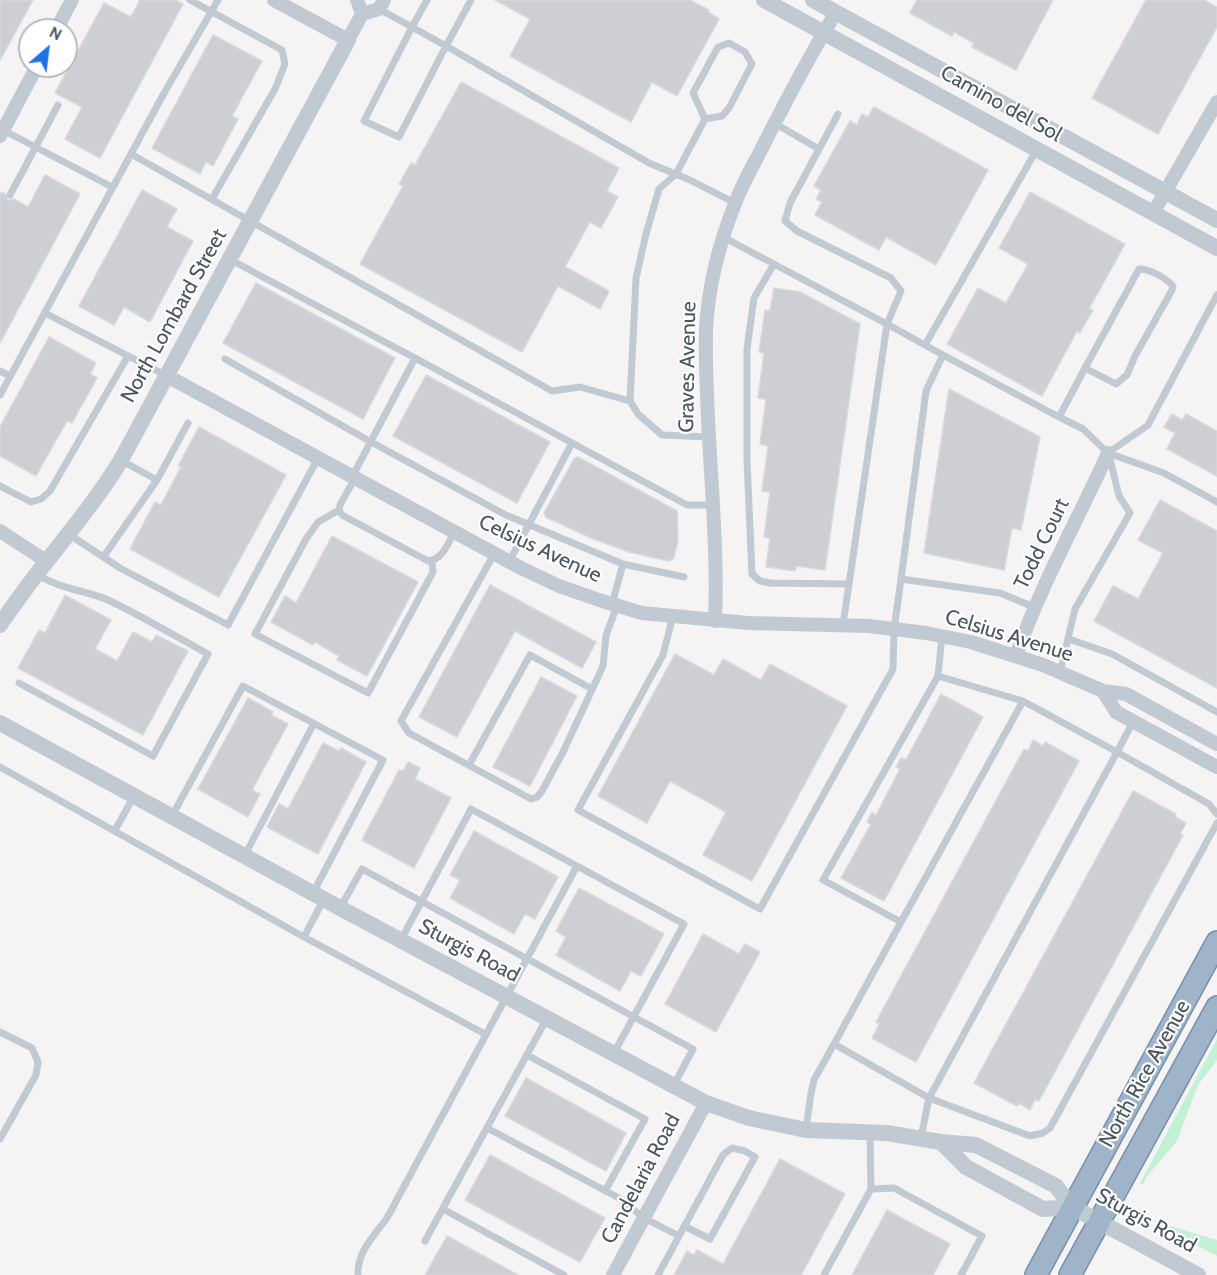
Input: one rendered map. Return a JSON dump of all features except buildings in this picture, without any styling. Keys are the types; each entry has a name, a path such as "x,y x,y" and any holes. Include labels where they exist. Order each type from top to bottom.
{"highway":[{"name":"North Rice Avenue","path":"1036,1275 1217,942"},
{"name":"North Rice Avenue","path":"1071,1275 1217,1008"}],"street":[{"path":"62,18 72,0"},
{"path":"274,0 348,40"},
{"path":"357,0 362,14 382,5"},
{"name":"Camino del Sol","path":"764,0 1217,248"},
{"name":"Camino del Sol","path":"813,0 840,6 1217,220"},
{"name":"Graves Avenue","path":"716,621 706,328 711,286 723,237 735,203 774,123 840,6"},
{"name":"North Lombard Street","path":"0,625 121,460 362,14"},
{"path":"2,133 31,78"},
{"path":"1153,213 1217,102"},
{"name":"Celsius Avenue","path":"166,376 494,554 559,586 642,613 716,621 894,628 942,635 1016,656 1103,691 1126,694 1217,744"},
{"name":"Todd Court","path":"1016,656 1048,575 1108,453"},
{"path":"0,531 41,567"},
{"name":"Celsius Avenue","path":"1103,691 1116,712 1217,767"},
{"name":"Sturgis Road","path":"0,723 340,908 706,1102 749,1118 806,1130 870,1131 976,1145 996,1153 1056,1186 1072,1207 1197,1275"},
{"name":"Candelaria Road","path":"613,1275 706,1102"},
{"name":"Sturgis Road","path":"941,1142 966,1167 1043,1209 1072,1207"}],"lane":[{"path":"190,0 282,50 285,64 275,89 212,199"},
{"path":"0,395 130,154 218,0"},
{"path":"427,0 363,121 399,137 471,0"},
{"path":"382,5 412,27 649,164 676,174 735,203"},
{"path":"729,44 745,52 752,64 729,108 722,116 705,119 693,93 718,47 729,44"},
{"path":"10,195 58,105"},
{"path":"838,114 790,203 785,221 797,231 891,278 901,291 887,324 843,625"},
{"path":"705,119 676,174 659,189 646,234 636,278 630,401 638,414 662,435 709,437"},
{"path":"774,123 819,149"},
{"path":"2,133 36,147 112,187"},
{"path":"925,345 1037,149"},
{"path":"130,154 552,391 580,387 630,401"},
{"path":"723,237 1083,429 1108,453 1164,473 1217,502"},
{"path":"230,260 687,506 712,506"},
{"path":"774,264 754,298 747,349 747,460 752,574 760,581 770,583 849,585"},
{"path":"1059,417 1085,368 1139,269 1145,269 1170,282 1173,286 1172,290 1135,356 1127,375 1116,384 1085,368"},
{"path":"1108,453 1148,425 1214,308 1217,295"},
{"path":"45,314 166,376"},
{"path":"673,616 663,655 578,810 760,909 893,669 894,628 926,391 943,355"},
{"path":"0,486 31,502 41,499 50,491 128,356"},
{"path":"415,358 339,510 342,514 428,561 432,561 444,551 454,532"},
{"path":"225,359 371,442 506,514 623,564 684,577"},
{"path":"0,371 10,376"},
{"path":"104,556 157,480 188,423"},
{"path":"509,562 572,444"},
{"path":"1060,672 1075,609 1130,513 1119,496 1108,453"},
{"path":"68,533 120,568 228,625 318,458"},
{"path":"121,460 157,480"},
{"path":"339,510 318,522 306,539 255,634 368,693 433,572 432,561"},
{"path":"494,554 401,721 409,733 531,799 537,798 563,752 603,666 606,635 623,564"},
{"path":"20,683 153,756 208,654 108,600 52,584 41,567"},
{"path":"901,579 1000,593 1034,607"},
{"path":"901,922 823,880 938,676 942,635"},
{"path":"1069,639 1112,654 1217,712"},
{"path":"469,765 530,655 592,689"},
{"path":"938,676 1023,701 1209,804 1217,814"},
{"path":"172,816 243,686 383,760 318,896 304,937"},
{"path":"806,1130 814,1080 1023,701"},
{"path":"921,1137 929,1098 1133,722"},
{"path":"245,856 313,725"},
{"path":"0,767 304,937 485,1034"},
{"path":"115,830 134,796"},
{"path":"401,940 471,809 684,924 614,1053"},
{"path":"834,1044 929,1098 1030,1136 1043,1133 1050,1128 1217,823"},
{"path":"358,1275 358,1265 364,1250 387,1218 577,866"},
{"path":"340,908 362,869 693,1049 674,1086"},
{"path":"424,1241 547,1018"},
{"path":"0,1032 32,1048 38,1062 36,1075 0,1139"},
{"path":"527,1055 645,1119 605,1191"},
{"path":"487,1128 618,1198 644,1218 679,1236"},
{"path":"824,1275 871,1189 870,1131"},
{"path":"658,1275 684,1226 723,1155 732,1148 755,1156 710,1239 684,1226"},
{"path":"871,1189 894,1188 982,1236 961,1275"},
{"path":"443,1209 564,1275"}],"green space":[{"path":"1217,1039 1217,1060 1198,1085 1177,1141 1143,1184 1139,1185"},
{"path":"1148,1219 1217,1240 1217,1256"}]}
